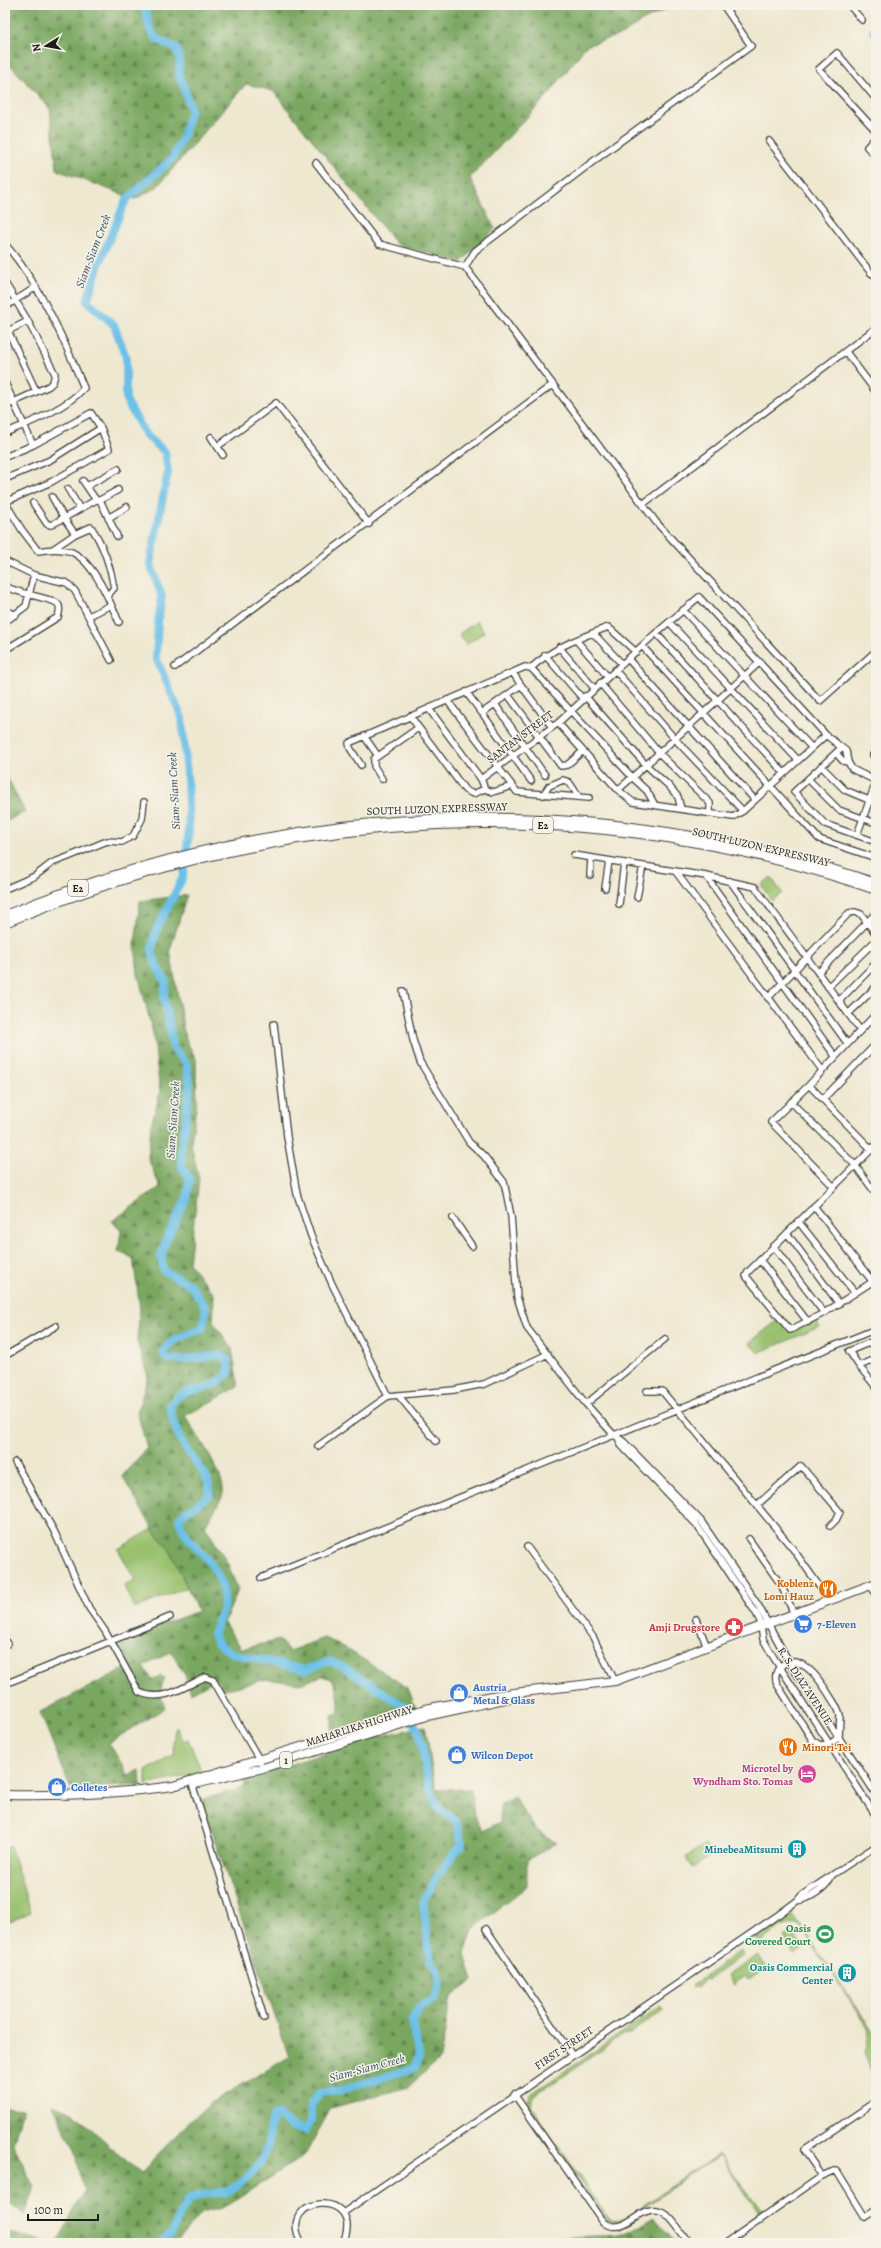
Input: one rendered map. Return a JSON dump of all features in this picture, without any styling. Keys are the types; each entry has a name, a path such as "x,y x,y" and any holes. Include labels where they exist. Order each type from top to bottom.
{"highway":[{"name":"SOUTH LUZON EXPRESSWAY","path":"5,923 78,896 206,854 294,832 380,821 482,816 542,818 652,828 730,842 799,859 876,883"},
{"name":"SOUTH LUZON EXPRESSWAY","path":"5,916 75,888 152,864 280,841 357,830 431,825 540,825 650,835 708,845 801,866 876,890"},
{"name":"MAHARLIKA HIGHWAY","path":"191,1782 390,1724 458,1701 616,1681 873,1584"},
{"name":"MAHARLIKA HIGHWAY","path":"5,1795 82,1795 135,1791 191,1782 263,1768 390,1724"}],"street":[{"path":"465,267 475,251 603,154 751,46 723,5"},
{"path":"852,6 862,20"},
{"path":"876,99 837,54 819,68 876,131"},
{"path":"876,137 867,147 876,156"},
{"path":"769,141 871,273 876,276"},
{"path":"316,163 379,244 465,267 552,385 661,528 820,701 876,651"},
{"path":"5,244 36,287 63,339 84,388 76,397 24,425 5,433"},
{"path":"5,283 28,321 55,374 54,382 5,406"},
{"path":"5,306 36,287"},
{"path":"28,321 8,331 36,391"},
{"path":"643,504 876,328"},
{"path":"846,352 876,392"},
{"path":"5,383 33,445"},
{"path":"175,667 369,524 552,385"},
{"path":"218,446 276,404 369,524"},
{"path":"5,456 33,445 91,413 101,428 109,449 51,482 5,502 22,530 38,550 53,549 70,551 88,565 96,574 119,622"},
{"path":"5,479 50,460 101,428"},
{"path":"211,437 223,455"},
{"path":"117,536 98,500 85,483 118,469"},
{"path":"68,489 80,509"},
{"path":"34,503 49,525 118,490"},
{"path":"52,497 75,534"},
{"path":"108,518 127,507"},
{"path":"53,549 75,534 91,527 96,535 111,573 114,588 107,596"},
{"path":"5,561 34,575 67,583 75,591 111,660"},
{"path":"5,622 26,606 30,596 34,575"},
{"path":"5,586 30,596 54,601 59,605 58,617 5,650"},
{"name":"SANTAN STREET","path":"482,779 558,723 594,688 668,622 699,597 760,662"},
{"path":"89,616 111,605"},
{"path":"5,610 16,615"},
{"path":"683,610 812,748"},
{"path":"668,622 798,760"},
{"path":"531,668 546,655 559,647 608,627 612,628 636,652"},
{"path":"592,633 622,664"},
{"path":"656,633 784,773"},
{"path":"576,640 608,677"},
{"path":"642,646 819,839 876,858"},
{"path":"559,647 594,688"},
{"path":"546,655 646,765 678,797 681,809"},
{"path":"628,659 755,800"},
{"path":"618,790 760,662 826,735 846,751 848,762 852,769 861,775 876,781 857,835"},
{"path":"361,765 349,744 410,716 513,673 525,666 531,668 632,777 647,791 655,805"},
{"path":"615,670 674,739 743,811"},
{"path":"513,673 552,727"},
{"path":"600,684 660,753 710,803 710,813"},
{"path":"482,713 521,685"},
{"path":"466,692 531,781"},
{"path":"508,695 561,766 567,765 583,751"},
{"path":"447,700 512,786 520,794 589,798"},
{"path":"495,704 545,775"},
{"path":"429,709 482,779 485,790"},
{"path":"410,716 465,790 473,794 485,790 493,792 512,786"},
{"path":"558,723 618,790 633,802 710,813 733,818 743,811 826,735"},
{"path":"382,779 373,763 378,756 418,728"},
{"path":"364,736 378,756"},
{"path":"841,748 794,792 825,824 876,842"},
{"path":"876,751 873,755 876,759"},
{"path":"836,753 843,761 848,762"},
{"path":"822,766 845,790 876,803"},
{"path":"808,779 839,810 876,823"},
{"path":"543,795 549,786 563,780 569,782 579,797"},
{"path":"5,889 35,876 52,863 107,842 122,842 133,836 142,820 144,802"},
{"path":"574,855 706,876 755,887 860,1030"},
{"path":"590,876 591,858"},
{"path":"605,888 608,861"},
{"path":"619,904 624,863"},
{"path":"637,897 643,866"},
{"path":"676,872 822,1070"},
{"path":"706,876 835,1056"},
{"path":"730,881 847,1043"},
{"path":"768,998 850,914 858,912 876,934"},
{"path":"818,973 875,914"},
{"path":"828,987 876,940"},
{"path":"839,1001 876,963"},
{"path":"848,1014 876,987"},
{"path":"403,991 413,1040 420,1062 469,1142 484,1156 504,1182 511,1216 515,1277 521,1314 527,1328 586,1404 619,1440 621,1445 696,1524 765,1625"},
{"path":"832,1186 771,1122 809,1085 847,1043 875,1017"},
{"path":"274,1024 287,1137 297,1194 311,1236 332,1284 388,1396"},
{"path":"823,1099 876,1044"},
{"path":"809,1085 874,1147 832,1186 748,1272 747,1279 790,1330 808,1322 855,1293 874,1284 814,1206"},
{"path":"791,1102 855,1165 876,1194"},
{"path":"870,1184 876,1181"},
{"path":"453,1218 472,1246"},
{"path":"798,1221 855,1293"},
{"path":"787,1233 839,1304"},
{"path":"773,1246 824,1313"},
{"path":"760,1260 808,1322"},
{"path":"5,1356 56,1326"},
{"path":"261,1578 613,1434 876,1329"},
{"path":"586,1404 665,1339"},
{"path":"876,1340 849,1351 859,1366 876,1386"},
{"path":"318,1446 388,1396 454,1390 484,1384 548,1354"},
{"path":"859,1366 876,1359"},
{"path":"647,1391 662,1391 676,1410 793,1549 829,1600"},
{"path":"398,1395 436,1441"},
{"path":"15,1462 54,1531 83,1596 139,1692 148,1696 166,1696 205,1678 213,1680 260,1761"},
{"path":"757,1505 801,1466 840,1512 836,1520 830,1526"},
{"path":"749,1539 781,1585 794,1614"},
{"path":"527,1547 592,1637 616,1681"},
{"path":"873,1584 876,1594"},
{"path":"5,1684 170,1617"},
{"path":"696,1618 707,1647"},
{"name":"R. S. DIAZ AVENUE","path":"765,1625 876,1794"},
{"name":"R. S. DIAZ AVENUE","path":"765,1625 763,1639 876,1816"},
{"path":"5,1640 7,1644 5,1644"},
{"path":"789,1662 812,1670 838,1708 840,1715 839,1737 830,1744 818,1745 811,1737 777,1684 775,1675 780,1667 789,1662"},
{"path":"854,1781 863,1775"},
{"path":"191,1782 264,2018"},
{"name":"FIRST STREET","path":"343,2213 514,2094 797,1901 802,1895 876,1846"},
{"path":"486,1929 572,2055"},
{"path":"514,2094 603,2222 610,2226 620,2226 648,2211 660,2211 668,2216 689,2243"},
{"path":"822,2176 804,2150 876,2100"},
{"path":"726,2243 822,2176 836,2170 865,2217 876,2210"},
{"path":"302,2243 297,2236 296,2227 298,2218 307,2208 319,2202 332,2204 343,2213 347,2223 347,2233 343,2243"}],"green space":[{"path":"5,5 671,5 669,8 642,21 623,34 586,46 549,94 470,178 495,229 461,262 396,244 273,91 246,84 156,188 135,199 57,170 50,109 5,59"},
{"path":"477,621 484,632 466,645 459,634"},
{"path":"5,773 25,812 5,822"},
{"path":"771,877 782,893 772,901 761,885"},
{"path":"187,895 170,950 185,1038 196,1059 197,1100 191,1144 199,1179 189,1263 214,1294 213,1322 232,1348 238,1387 185,1416 209,1454 223,1485 222,1496 205,1526 227,1562 238,1590 224,1623 242,1649 279,1640 289,1651 324,1638 347,1649 408,1688 416,1709 372,1720 331,1735 332,1715 338,1713 339,1705 333,1680 322,1676 300,1684 268,1679 223,1690 216,1679 191,1693 185,1675 171,1652 144,1666 152,1680 161,1675 165,1679 161,1693 165,1708 109,1743 128,1775 140,1770 141,1785 71,1789 40,1712 126,1668 112,1642 198,1611 170,1550 153,1529 122,1476 147,1448 137,1412 148,1377 137,1341 140,1309 133,1258 118,1252 121,1231 112,1221 160,1187 148,1158 151,1126 160,1092 153,1033 138,974 135,945 140,901"},
{"path":"778,1320 790,1332 816,1321 820,1327 758,1353 749,1343"},
{"path":"153,1529 170,1550 188,1587 134,1609 124,1586 135,1580 118,1549"},
{"path":"175,1726 183,1741 188,1739 199,1764 201,1773 146,1785 146,1771 175,1754 173,1746"},
{"path":"425,1726 432,1774 436,1790 471,1789 474,1816 483,1831 500,1822 500,1805 514,1797 536,1830 557,1843 527,1860 527,1886 473,1929 465,1954 473,1981 451,1997 440,2059 408,2087 331,2108 305,2155 223,2208 201,2213 176,2243 57,2243 84,2192 75,2149 53,2105 76,2115 141,2174 179,2132 209,2104 289,2057 201,1800 245,1787 243,1779 377,1737"},
{"path":"705,1844 712,1855 693,1867 686,1857"},
{"path":"10,1846 31,1912 5,1924 5,1849"},
{"path":"793,1914 875,2034 876,2083 864,2052 869,2034 868,2027 800,1926 790,1924 785,1926 759,1944 755,1940"},
{"path":"792,1932 804,1948 795,1954 784,1938"},
{"path":"740,1951 743,1955 707,1980 705,1979 697,1988 693,1987 692,1985"},
{"path":"758,1955 770,1970 769,1971 766,1968 748,1980 745,1976 734,1983 736,1986 735,1987 728,1975"},
{"path":"661,2006 663,2011 632,2032 624,2034 561,2078 556,2081 555,2079 555,2082 535,2096 531,2103 532,2108 607,2216 613,2221 625,2218 719,2154 720,2155 625,2220 612,2222 605,2218 530,2109 528,2100 531,2094"},
{"path":"5,2107 23,2109 13,2144 35,2187 25,2215 5,2201"},
{"path":"722,2158 762,2211 759,2213"},
{"path":"652,2218 678,2243 508,2243 513,2239 624,2235"},
{"path":"5,2232 52,2243 5,2243"}],"waterway":[{"name":"Siam-Siam Creek","path":"144,5 150,29 156,39 176,48 180,60 179,73 191,110 183,136 172,159 126,200 99,264 87,301 114,325 126,357 126,400 145,434 165,452 168,472 150,563 162,597 158,621 156,658 182,718 187,775 189,831 183,877 156,931 152,950 156,965 166,982 164,997 173,1048 186,1063 190,1085 181,1152 182,1167 190,1179 187,1198 166,1240 161,1257 164,1271 191,1285 206,1308 203,1328 174,1340 163,1353 167,1359 181,1360 221,1355 228,1360 229,1373 213,1385 186,1392 170,1405 172,1417 180,1439 205,1475 208,1481 210,1494 203,1501 186,1511 179,1518 185,1534 216,1571 222,1585 224,1605 213,1634 217,1643 232,1653 305,1670 330,1661 347,1669 404,1706 420,1734 429,1788 439,1808 456,1821 462,1844 434,1881 423,1901 430,1960 438,1969 440,1984 434,1999 419,2007 412,2020 419,2057 414,2068 342,2090 320,2092 311,2104 311,2121 305,2131 293,2127 279,2116 273,2116 269,2130 269,2143 260,2164 245,2180 227,2192 199,2195 187,2200 172,2233 160,2243"},
{"path":"873,30 876,34"}],"place":[{"name":"Koblenz Lomi Hauz","path":"828,1589"},
{"name":"7-Eleven","path":"803,1624"},
{"name":"Amji Drugstore","path":"734,1627"},
{"name":"Austria Metal & Glass","path":"459,1693"},
{"name":"Minori-Tei","path":"788,1747"},
{"name":"Wilcon Depot","path":"457,1755"},
{"name":"Microtel by Wyndham Sto. Tomas","path":"807,1774"},
{"name":"Colletes","path":"57,1787"},
{"name":"MinebeaMitsumi","path":"797,1849"},
{"name":"Oasis Covered Court","path":"825,1934"},
{"name":"Oasis Commercial Center","path":"847,1973"}]}
